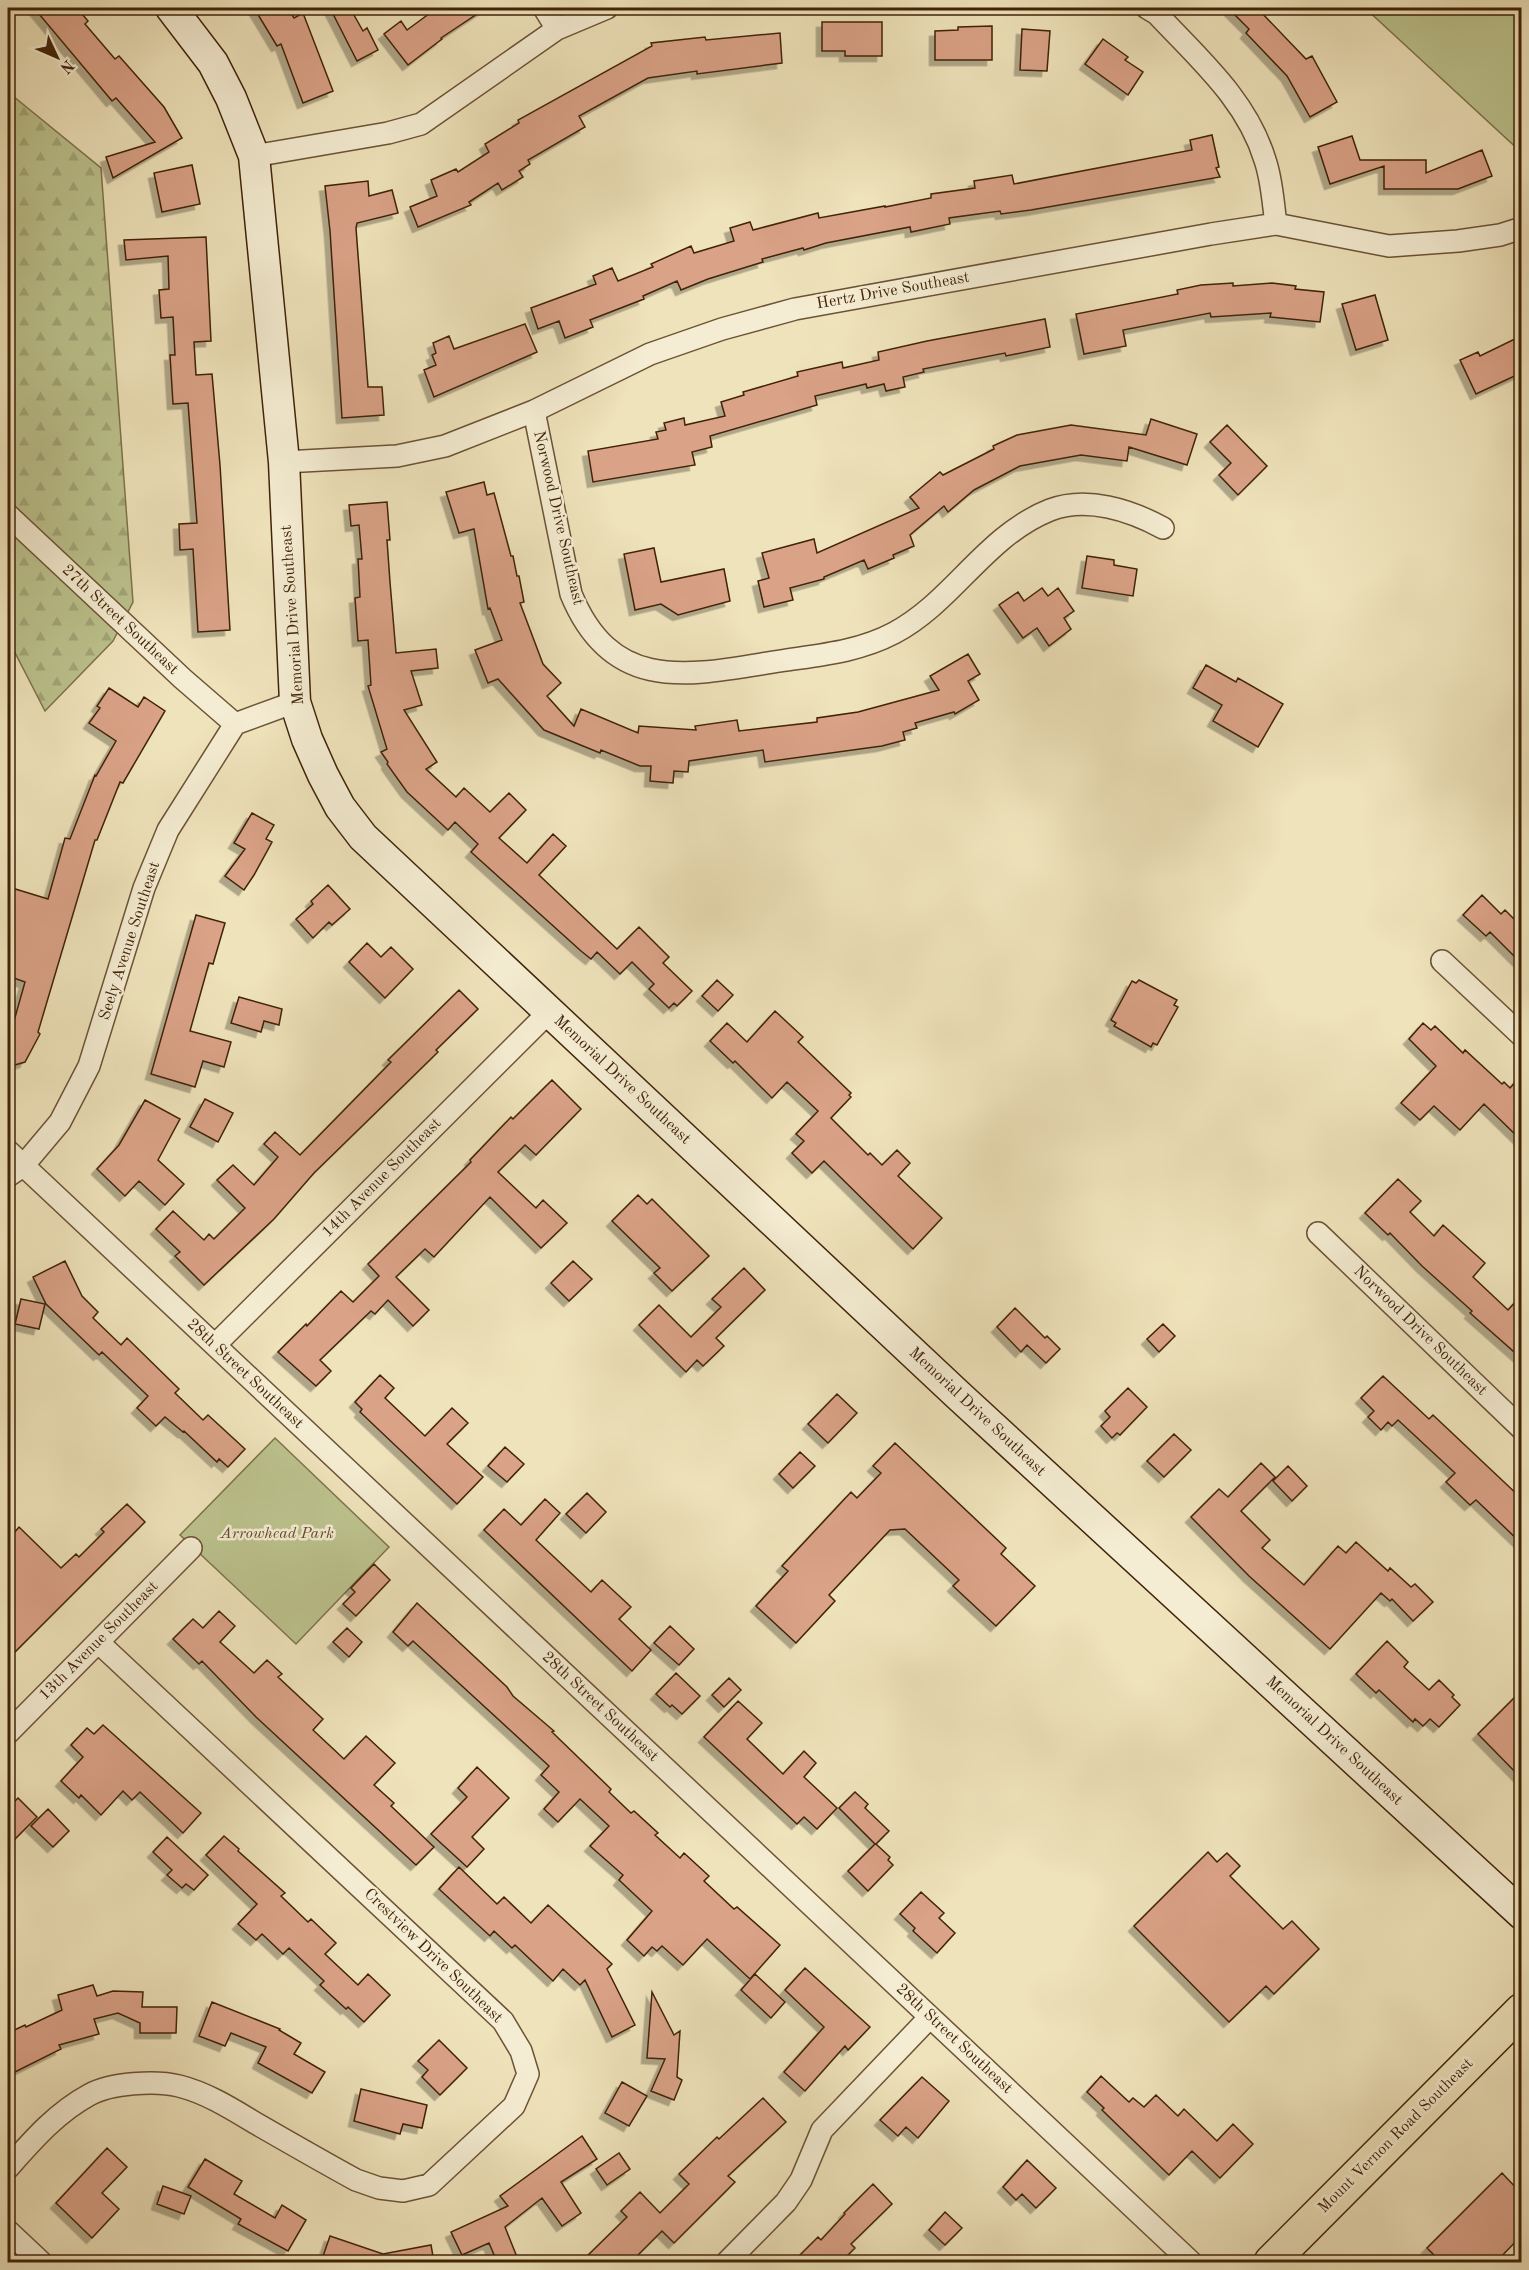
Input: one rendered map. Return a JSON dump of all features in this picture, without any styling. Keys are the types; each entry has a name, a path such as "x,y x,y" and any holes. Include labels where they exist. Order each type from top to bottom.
{"main road":[{"name":"Mount Vernon Road Southeast","path":"1271,2262 1521,2010"}],"street":[{"name":"Memorial Drive Southeast","path":"171,8 213,63 231,98 254,156 284,462 295,702 307,740 340,807 363,837 958,1395 1521,1914"},
{"path":"544,8 557,29"},
{"path":"254,156 388,133 421,124 557,29 607,8"},
{"path":"1147,8 1157,14 1220,80 1241,107 1255,132 1266,162 1276,224"},
{"name":"Hertz Drive Southeast","path":"284,462 397,456 446,446 534,411 650,354 722,329 795,309 1276,224 1389,246 1458,241 1500,235 1521,228"},
{"name":"Norwood Drive Southeast","path":"534,411 572,594 580,614 596,637 615,655 644,669 677,674 711,672 858,648 895,633 929,609 993,545 1024,523 1052,509 1082,504 1111,507 1138,514 1163,528"},
{"name":"27th Street Southeast","path":"8,515 183,679 235,724"},
{"path":"235,724 295,702"},
{"name":"Seely Avenue Southeast","path":"13,1164 60,1122 89,1066 144,888 164,840 235,724"},
{"path":"1442,961 1521,1036"},
{"name":"14th Avenue Southeast","path":"215,1345 550,1011"},
{"path":"8,1188 13,1164"},
{"name":"28th Street Southeast","path":"13,1164 215,1345 1191,2262"},
{"name":"Norwood Drive Southeast","path":"1318,1233 1521,1429"},
{"name":"13th Avenue Southeast","path":"8,1733 191,1548"},
{"name":"Crestview Drive Southeast","path":"8,2168 61,2114 91,2094 122,2086 150,2083 178,2085 212,2098 357,2180 380,2188 403,2191 429,2185 514,2106 528,2074 521,2051 502,2021 98,1642"},
{"path":"727,2262 786,2202 801,2180 822,2130 930,2017"},
{"path":"8,2231 41,2262"}],"green space":[{"path":"1365,8 1521,8 1521,152"},
{"path":"8,92 101,168 133,602 113,641 45,711 8,639"},
{"name":"Arrowhead Park","path":"275,1438 389,1547 296,1644 180,1535"}],"building":[{"path":"34,8 77,8 88,21 85,24 115,59 119,56 164,107 182,138 113,178 106,157 155,142 116,98 112,101"},
{"path":"254,8 288,8 294,18 303,13 333,91 303,103 281,44 277,46"},
{"path":"330,8 350,8 363,31 367,28 378,50 357,61"},
{"path":"437,8 486,8 441,38 408,65 384,34 401,21 407,30"},
{"path":"1228,8 1257,8 1306,59 1312,56 1337,102 1310,117 1287,76 1246,33 1249,29"},
{"path":"822,22 882,22 882,56 845,56 845,51 822,51"},
{"path":"992,26 992,60 935,60 935,31 958,30 958,27"},
{"path":"1022,29 1050,31 1047,71 1020,70"},
{"path":"780,33 782,63 648,78 579,116 585,127 528,160 530,164 519,171 523,177 502,190 498,183 469,202 471,205 418,227 410,207 437,196 431,180 456,169 458,172 489,152 485,144 519,123 518,120 652,46 651,43 705,37 706,40"},
{"path":"1103,39 1128,57 1125,60 1143,72 1128,95 1085,64"},
{"path":"1212,135 1219,167 1216,168 1220,177 1031,210 1001,214 1000,211 949,218 950,224 911,232 910,227 826,243 804,250 803,248 762,259 763,262 681,290 677,281 643,296 644,299 590,320 593,327 565,338 559,321 538,329 531,308 596,284 593,276 612,268 618,281 653,267 651,264 691,246 694,253 734,241 730,228 750,222 753,230 818,213 819,218 885,207 931,198 931,194 975,188 974,181 1012,175 1014,184 1192,150 1190,140"},
{"path":"1352,136 1360,160 1426,160 1426,173 1482,150 1492,176 1458,189 1384,189 1384,166 1330,184 1318,147"},
{"path":"192,165 200,204 162,212 154,173"},
{"path":"368,181 369,196 392,190 398,213 357,223 356,228 368,387 382,387 384,415 342,418 325,186"},
{"path":"206,237 211,341 194,342 196,375 212,374 230,630 198,632 193,549 180,550 179,524 197,523 188,403 173,404 170,355 175,355 173,317 161,318 159,290 169,289 168,256 126,260 124,240"},
{"path":"1233,283 1233,286 1272,283 1296,286 1295,289 1324,292 1320,322 1270,317 1271,313 1211,317 1210,313 1123,330 1126,346 1084,354 1076,314 1178,294 1177,290 1201,285"},
{"path":"1375,295 1388,340 1356,350 1342,304"},
{"path":"1045,319 1050,347 923,369 924,372 903,377 905,387 886,391 884,384 867,388 866,384 815,396 817,405 710,436 712,447 692,452 695,465 593,482 588,451 658,439 656,432 666,430 664,423 684,418 685,425 725,416 721,402 744,395 743,392 798,376 797,372 842,362 843,368 879,360 878,352"},
{"path":"525,324 537,352 434,397 424,370 436,365 432,355 436,353 433,343 449,336 454,349"},
{"path":"1521,336 1521,373 1476,394 1460,360 1478,352 1480,356"},
{"path":"1151,419 1197,434 1187,465 1129,447 1127,461 1081,455 1020,466 974,490 948,512 944,506 910,535 914,546 893,555 894,558 868,569 864,560 824,577 824,579 790,588 793,600 764,607 758,581 769,578 762,553 814,539 817,553 919,508 910,497 940,472 943,475 1017,435 1071,425 1146,435"},
{"path":"1227,425 1267,466 1238,495 1219,475 1231,463 1210,442"},
{"path":"484,482 487,495 494,493 517,576 519,576 524,602 520,603 543,664 561,683 547,696 574,726 581,709 638,733 639,726 696,730 695,726 737,720 739,731 817,722 817,718 858,712 939,690 930,676 968,654 980,674 968,681 979,700 955,714 954,712 915,723 917,728 903,732 905,740 882,746 765,762 763,750 689,761 688,772 674,771 673,783 650,781 651,766 640,766 601,750 600,753 544,730 498,679 488,683 475,650 502,640 490,608 488,609 474,529 459,533 446,492"},
{"path":"387,502 390,540 387,540 396,653 436,649 438,668 411,671 422,705 404,710 437,762 426,769 456,797 464,788 490,812 509,793 526,810 499,838 527,863 553,834 566,846 539,875 617,949 639,927 669,957 663,963 692,991 677,1006 674,1003 669,1008 649,989 654,984 632,962 620,974 597,952 591,959 581,951 471,852 478,844 455,822 448,830 407,792 387,764 381,752 387,749 368,686 371,685 368,640 358,641 355,598 360,597 358,559 362,559 359,525 351,526 349,505"},
{"path":"654,548 661,582 724,569 730,601 678,615 661,604 635,610 624,554"},
{"path":"1087,556 1114,560 1114,565 1137,569 1133,596 1082,588"},
{"path":"1042,588 1048,596 1058,588 1074,611 1064,618 1071,629 1049,646 1037,628 1023,638 999,605 1018,592 1024,601"},
{"path":"1206,665 1236,682 1238,678 1283,704 1258,747 1213,721 1222,705 1193,688"},
{"path":"109,688 138,707 144,697 165,711 123,783 120,782 97,840 95,840 38,1032 40,1034 25,1062 8,1067 8,1030 12,1028 25,982 8,976 8,903 12,888 48,899 65,838 70,839 95,775 116,741 89,723 100,708 97,706"},
{"path":"252,813 274,825 266,839 272,842 244,890 225,876 245,849 234,843"},
{"path":"328,885 350,909 332,925 329,922 313,938 296,919 313,904 311,901"},
{"path":"1482,895 1501,914 1505,910 1521,926 1521,963 1490,932 1486,936 1463,915"},
{"path":"196,915 225,923 213,964 209,963 190,1031 231,1042 224,1067 203,1061 195,1087 151,1074"},
{"path":"367,943 381,957 391,947 413,969 385,998 349,962"},
{"path":"717,980 733,995 718,1011 702,996"},
{"path":"1139,980 1177,1000 1174,1005 1178,1007 1157,1045 1153,1043 1151,1047 1114,1026 1116,1023 1111,1020 1132,981 1136,983"},
{"path":"459,990 478,1009 436,1050 438,1052 314,1173 274,1219 204,1285 175,1256 180,1252 156,1229 173,1211 204,1240 209,1234 214,1239 245,1208 217,1180 233,1165 254,1185 278,1157 264,1144 275,1132 300,1155 391,1062 388,1060"},
{"path":"239,997 282,1009 279,1025 264,1021 261,1032 231,1023"},
{"path":"775,1011 803,1037 798,1042 851,1093 849,1095 851,1097 831,1118 868,1155 870,1153 882,1165 897,1150 910,1163 898,1176 942,1218 913,1249 824,1161 812,1173 792,1153 804,1141 796,1134 818,1111 787,1082 772,1098 735,1061 733,1063 710,1041 727,1023 747,1042"},
{"path":"1423,1023 1431,1030 1435,1026 1463,1053 1465,1050 1502,1084 1504,1082 1510,1088 1521,1076 1521,1140 1484,1104 1460,1130 1434,1106 1420,1120 1401,1103 1436,1066 1409,1039"},
{"path":"552,1080 581,1109 536,1155 525,1145 498,1172 536,1208 543,1200 567,1223 541,1248 490,1197 434,1257 425,1249 396,1277 429,1310 413,1326 388,1300 375,1314 371,1311 320,1360 331,1371 316,1386 278,1352 341,1291 353,1302 379,1276 368,1264 471,1162 470,1160 511,1117 513,1119"},
{"path":"205,1099 233,1113 218,1142 190,1127"},
{"path":"145,1100 180,1119 158,1160 184,1184 165,1205 139,1181 125,1196 97,1169 119,1145"},
{"path":"1398,1179 1421,1201 1410,1212 1434,1236 1443,1225 1485,1263 1473,1277 1508,1310 1521,1296 1521,1358 1470,1313 1472,1311 1422,1266 1390,1233 1388,1235 1365,1213"},
{"path":"638,1195 647,1204 652,1199 709,1256 672,1291 654,1273 660,1268 612,1221"},
{"path":"65,1261 82,1296 98,1312 93,1318 121,1345 127,1338 179,1389 175,1393 203,1420 208,1415 245,1449 228,1467 219,1459 217,1462 184,1431 165,1417 156,1426 137,1408 148,1396 102,1352 99,1355 46,1304 33,1277"},
{"path":"573,1261 592,1279 569,1301 551,1283"},
{"path":"744,1268 765,1290 716,1338 724,1346 703,1366 697,1360 686,1372 639,1325 659,1305 691,1337 721,1307 712,1299"},
{"path":"21,1299 45,1304 39,1329 15,1324"},
{"path":"1015,1308 1045,1338 1047,1336 1060,1349 1046,1363 1027,1345 1021,1352 997,1327"},
{"path":"1163,1324 1175,1336 1159,1352 1147,1339"},
{"path":"380,1375 394,1388 385,1398 425,1436 452,1408 468,1423 447,1444 483,1477 457,1504 360,1412 362,1409 355,1402"},
{"path":"1383,1376 1429,1419 1433,1415 1521,1498 1521,1543 1476,1500 1470,1505 1446,1482 1455,1473 1398,1420 1392,1426 1388,1422 1381,1430 1368,1417 1374,1411 1361,1398"},
{"path":"1128,1388 1147,1407 1120,1435 1117,1433 1112,1438 1101,1426 1110,1417 1105,1411"},
{"path":"837,1394 857,1413 828,1443 808,1424"},
{"path":"1174,1434 1191,1450 1164,1477 1147,1461"},
{"path":"895,1443 1006,1548 1001,1554 1035,1586 996,1626 953,1586 959,1580 905,1529 890,1530 829,1595 835,1601 796,1643 756,1606 788,1571 782,1566 851,1492 857,1498 881,1473 873,1466"},
{"path":"505,1447 524,1464 507,1482 488,1466"},
{"path":"800,1452 815,1466 793,1488 779,1474"},
{"path":"1261,1463 1275,1477 1241,1511 1270,1540 1262,1548 1304,1585 1338,1546 1346,1553 1356,1542 1388,1571 1390,1568 1411,1587 1415,1584 1433,1602 1413,1621 1392,1599 1390,1601 1381,1593 1330,1649 1249,1576 1191,1517 1219,1489 1228,1497"},
{"path":"1288,1466 1307,1486 1292,1501 1273,1481"},
{"path":"587,1493 606,1512 586,1533 566,1514"},
{"path":"545,1499 560,1513 536,1540 591,1592 602,1580 631,1607 619,1619 651,1650 632,1671 484,1530 504,1509 521,1525"},
{"path":"127,1504 145,1522 8,1659 8,1540 19,1527 61,1568 76,1554 79,1557 104,1532 101,1529"},
{"path":"374,1564 390,1580 356,1616 343,1604 355,1592 351,1588"},
{"path":"417,1603 507,1687 513,1696 554,1731 552,1732 611,1789 609,1792 631,1813 634,1811 658,1833 655,1835 680,1858 684,1853 709,1876 704,1881 734,1909 737,1907 780,1945 750,1979 707,1939 683,1965 662,1946 657,1951 652,1947 644,1956 627,1940 652,1911 619,1880 623,1875 590,1846 609,1826 580,1799 558,1822 544,1809 559,1792 541,1775 549,1766 413,1641 408,1646 393,1632"},
{"path":"219,1611 235,1626 220,1642 254,1673 267,1660 282,1674 278,1677 323,1719 313,1730 344,1759 366,1736 395,1763 374,1785 394,1803 391,1806 434,1847 416,1865 256,1717 202,1661 199,1664 173,1639 193,1619 203,1628"},
{"path":"670,1626 694,1649 679,1665 654,1643"},
{"path":"347,1628 362,1642 349,1657 333,1642"},
{"path":"1387,1641 1408,1662 1404,1667 1429,1690 1439,1680 1454,1695 1452,1697 1460,1705 1439,1727 1430,1719 1423,1726 1415,1719 1413,1722 1379,1690 1376,1693 1356,1674"},
{"path":"676,1673 700,1696 682,1714 656,1694"},
{"path":"729,1678 741,1690 724,1707 712,1695"},
{"path":"1521,1691 1521,1778 1478,1734"},
{"path":"738,1701 762,1723 747,1739 783,1774 804,1751 816,1763 804,1777 837,1808 817,1829 804,1817 797,1824 704,1737"},
{"path":"103,1725 201,1813 183,1833 140,1792 132,1800 123,1791 101,1815 81,1795 79,1798 61,1781 83,1757 71,1745 87,1728 94,1734"},
{"path":"477,1767 509,1798 472,1837 484,1849 467,1867 431,1834 467,1797 458,1788"},
{"path":"855,1792 868,1804 865,1808 889,1831 876,1844 890,1857 888,1860 893,1865 868,1891 848,1871 875,1844 839,1808"},
{"path":"18,1798 37,1817 8,1846 8,1808"},
{"path":"48,1809 69,1831 53,1847 31,1826"},
{"path":"224,1836 285,1893 281,1896 308,1922 311,1919 336,1943 325,1954 358,1985 368,1974 390,1995 364,2022 320,1985 324,1981 289,1948 283,1954 262,1934 256,1940 238,1924 257,1904 206,1855"},
{"path":"167,1837 208,1875 194,1890 186,1884 182,1888 167,1875 172,1870 153,1852"},
{"path":"1208,1852 1217,1862 1227,1853 1240,1866 1230,1876 1283,1929 1292,1921 1319,1949 1274,1994 1266,1986 1229,2022 1134,1926"},
{"path":"459,1867 497,1904 504,1897 531,1923 548,1905 612,1964 607,1969 635,2025 612,2037 585,1980 580,1985 563,1969 553,1981 515,1945 512,1948 494,1931 490,1936 439,1889"},
{"path":"921,1892 944,1913 939,1918 955,1933 937,1953 913,1931 915,1928 900,1914"},
{"path":"805,1968 870,2027 848,2050 845,2046 805,2091 784,2072 824,2027 785,1990"},
{"path":"755,1974 785,2002 771,2018 741,1990"},
{"path":"93,1985 97,1996 113,1991 143,1992 142,2007 177,2007 176,2033 140,2033 140,2023 118,2013 94,2019 99,2034 59,2045 61,2049 15,2072 8,2056 8,2033 62,2010 58,1995"},
{"path":"652,1992 674,2035 680,2031 677,2077 682,2080 674,2100 651,2091 665,2059 647,2058"},
{"path":"212,2002 280,2029 301,2043 294,2054 325,2072 312,2093 258,2063 266,2047 231,2033 225,2046 199,2036"},
{"path":"439,2040 467,2068 440,2095 422,2077 428,2070 418,2061"},
{"path":"1101,2076 1129,2102 1133,2098 1144,2107 1156,2095 1178,2116 1184,2109 1217,2141 1233,2124 1253,2144 1220,2178 1192,2151 1169,2175 1102,2110 1104,2108 1087,2092"},
{"path":"922,2077 949,2101 918,2138 906,2127 898,2136 880,2120"},
{"path":"622,2082 647,2096 629,2126 605,2113"},
{"path":"361,2089 427,2105 422,2128 403,2124 400,2134 354,2121"},
{"path":"763,2098 786,2122 728,2176 735,2182 674,2243 662,2231 631,2262 581,2262 627,2217 621,2211 640,2192 660,2213 689,2184 679,2174 717,2137 719,2139"},
{"path":"582,2136 597,2159 561,2182 581,2213 562,2226 542,2198 505,2227 519,2262 497,2262 489,2243 462,2255 451,2232 508,2206 500,2196"},
{"path":"107,2148 127,2167 102,2193 119,2209 92,2238 56,2203"},
{"path":"619,2153 630,2169 607,2185 596,2169"},
{"path":"205,2159 242,2181 234,2194 275,2218 282,2205 306,2220 288,2251 238,2224 241,2219 188,2187"},
{"path":"1027,2160 1056,2188 1036,2208 1022,2194 1016,2200 1003,2187"},
{"path":"1502,2173 1521,2193 1521,2236 1496,2262 1441,2262 1427,2248"},
{"path":"873,2184 892,2204 851,2244 855,2248 841,2262 793,2262 818,2237 821,2240"},
{"path":"163,2186 191,2196 184,2214 157,2204"},
{"path":"945,2212 962,2228 945,2245 929,2230"},
{"path":"330,2236 383,2254 431,2245 434,2262 321,2262"}]}
